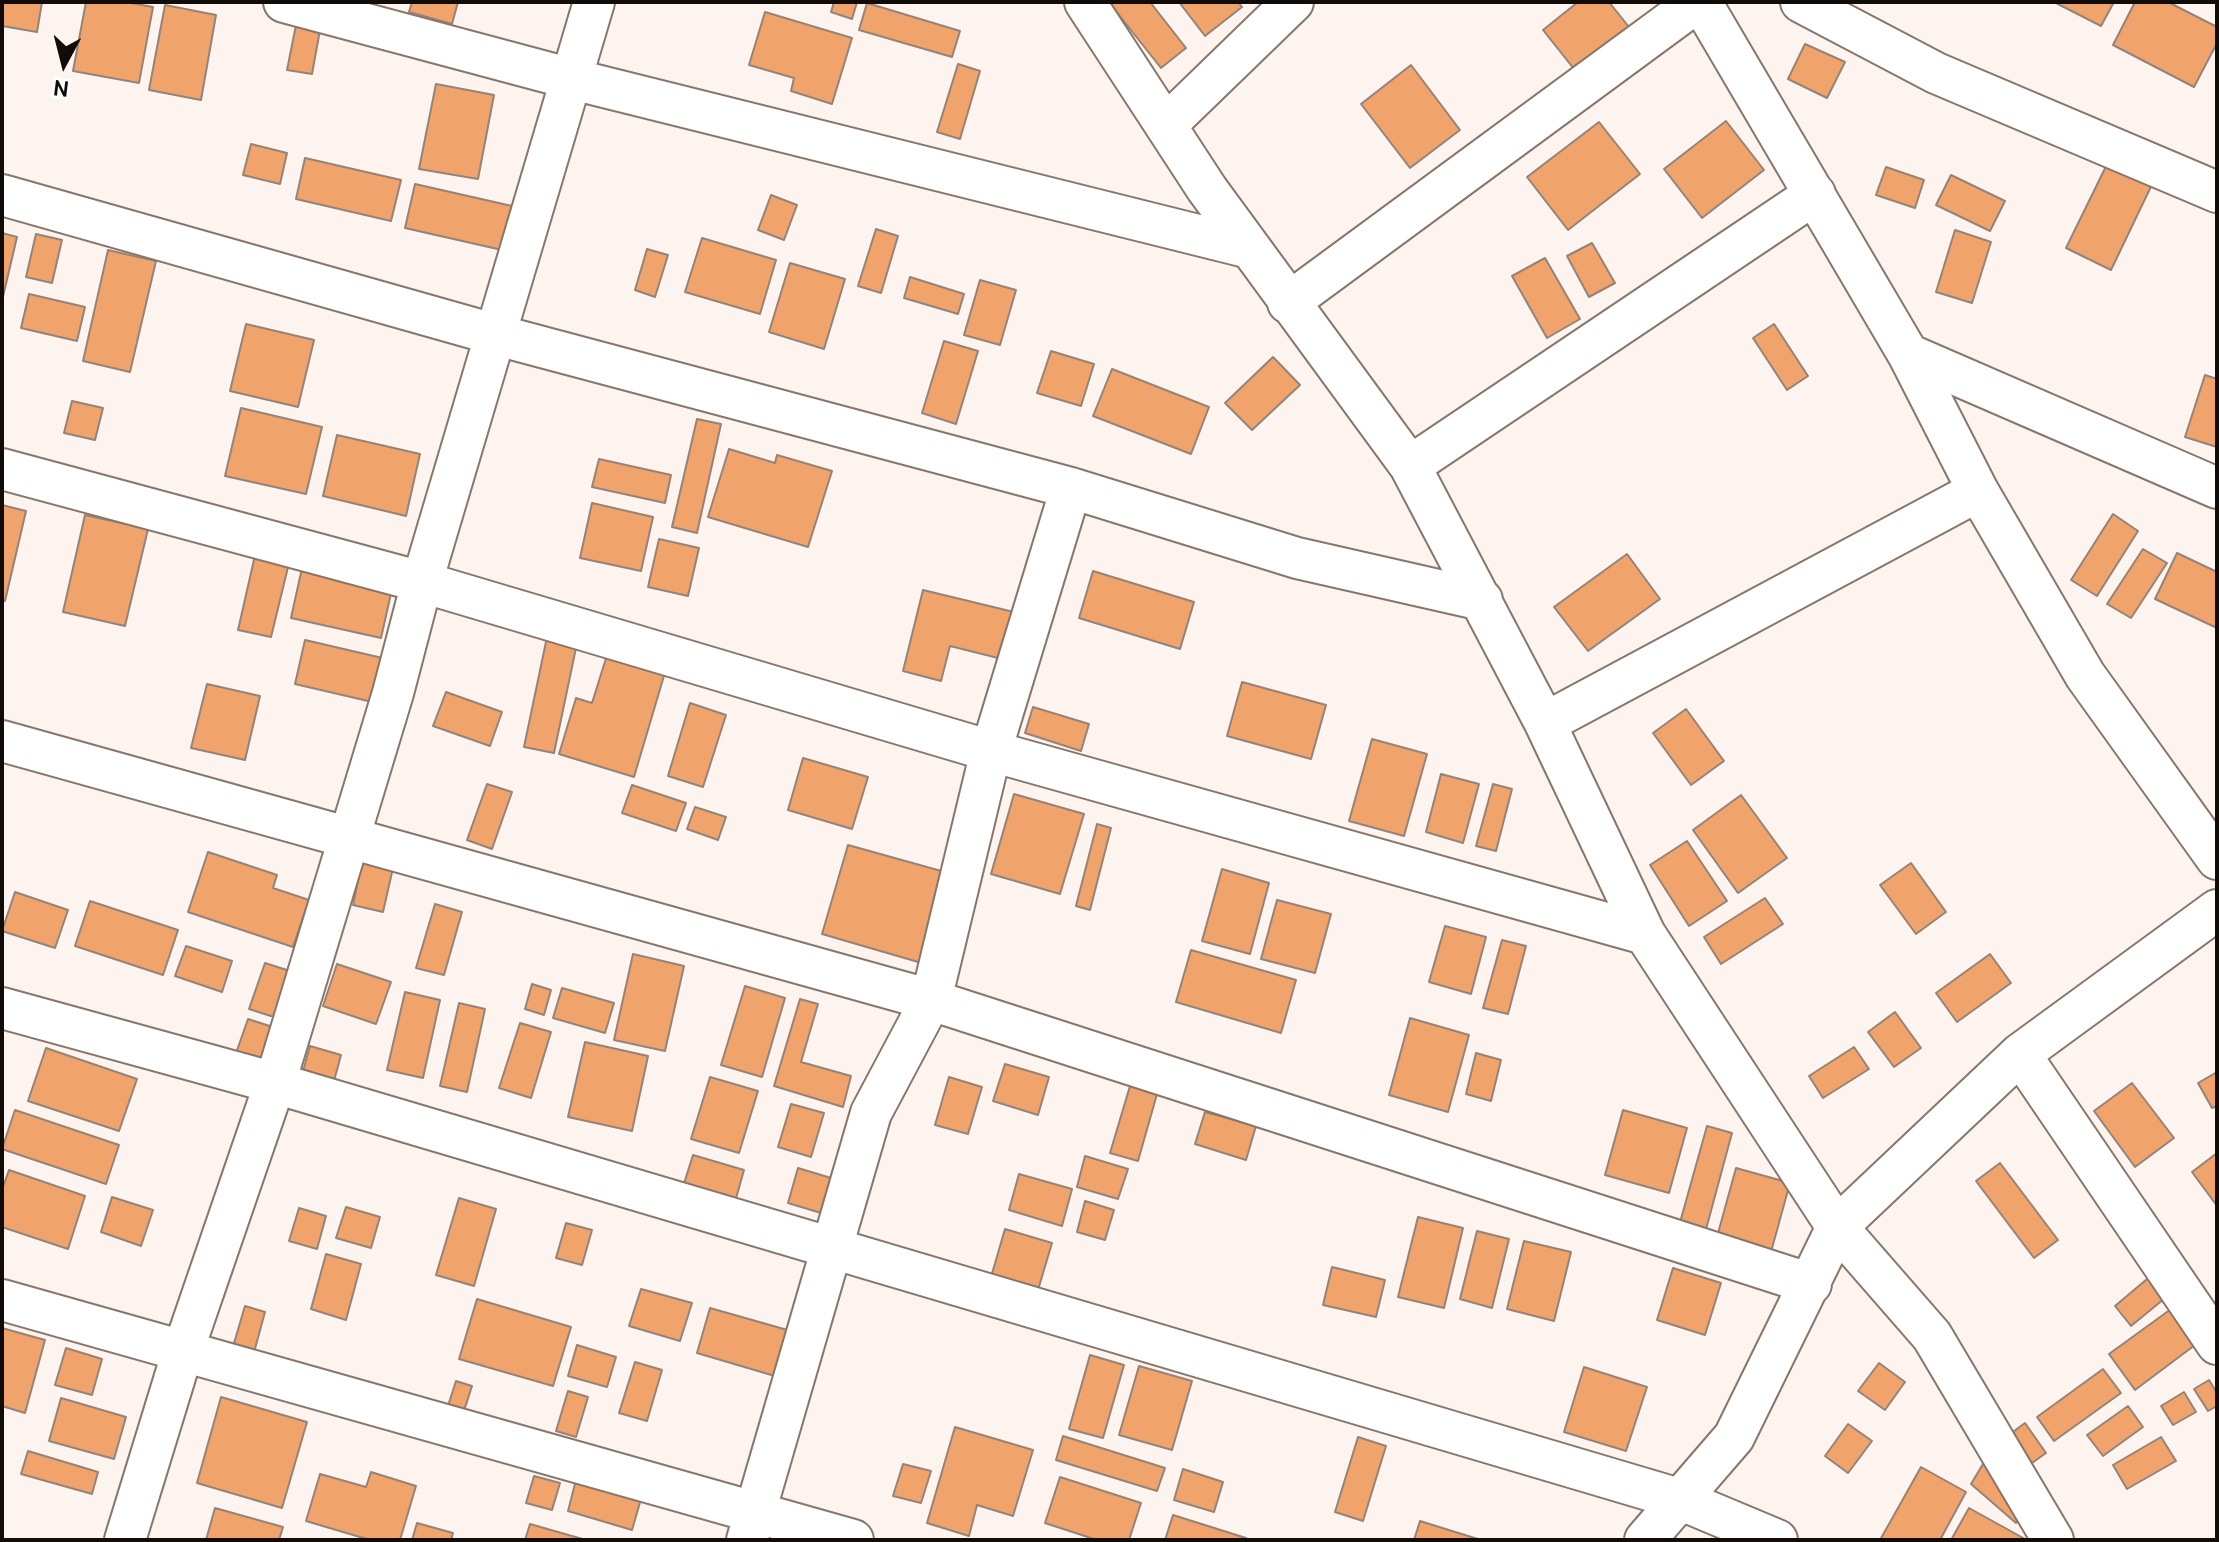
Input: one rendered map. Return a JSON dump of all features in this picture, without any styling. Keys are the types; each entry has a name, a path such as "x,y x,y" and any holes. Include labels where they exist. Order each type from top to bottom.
{"street":[{"path":"284,2 572,79 1250,248"},
{"path":"125,1540 182,1354 275,1083 393,693 422,582 594,2"},
{"path":"1085,2 1288,303 1410,466 1545,723 1645,934 1837,1227 1932,1336 2053,1540"},
{"path":"1166,125 1293,2"},
{"path":"1288,303 1699,2 1908,354 1978,491 2085,675 2217,859"},
{"path":"1801,2 1936,73 2217,192"},
{"path":"1410,466 1815,194"},
{"path":"2,195 497,335 1071,488 1297,558 1482,600"},
{"path":"1908,354 2217,488"},
{"path":"2,469 422,582 991,751 1645,934"},
{"path":"750,1525 871,1113 931,1000 991,751 1071,488"},
{"path":"1545,723 1978,491"},
{"path":"2,741 931,1000 1811,1284"},
{"path":"1645,1540 1734,1437 1837,1227 2020,1054 2217,910"},
{"path":"2,1008 275,1083 830,1250 1679,1499 1777,1540"},
{"path":"2020,1054 2217,1344"},
{"path":"2,1300 750,1525 853,1540"}],"building":[{"path":"2,2 42,2 37,32 2,26"},
{"path":"86,2 125,2 153,7 139,83 73,71"},
{"path":"412,2 458,2 452,24 409,12"},
{"path":"834,2 857,2 852,19 831,12"},
{"path":"1115,2 1150,2 1186,48 1161,68 1111,5"},
{"path":"1179,2 1238,2 1242,7 1205,36"},
{"path":"1578,2 1609,2 1629,27 1574,69 1543,30"},
{"path":"2054,2 2114,2 2101,26"},
{"path":"2135,2 2168,2 2217,27 2217,43 2194,87 2113,45"},
{"path":"867,3 960,31 952,57 859,30"},
{"path":"165,5 216,15 201,100 149,90"},
{"path":"765,12 852,38 832,104 791,91 794,78 749,65"},
{"path":"296,25 320,30 312,74 287,70"},
{"path":"1805,44 1845,62 1827,98 1788,79"},
{"path":"958,64 980,71 960,139 937,132"},
{"path":"1411,65 1460,130 1410,168 1361,104"},
{"path":"436,84 494,95 478,179 419,169"},
{"path":"1726,121 1764,170 1702,218 1664,169"},
{"path":"1599,122 1640,174 1568,230 1527,177"},
{"path":"251,144 287,153 280,184 243,175"},
{"path":"2113,152 2157,174 2111,270 2066,248"},
{"path":"305,158 401,180 391,221 296,199"},
{"path":"1886,167 1924,180 1915,208 1876,195"},
{"path":"1951,175 2005,201 1990,231 1936,205"},
{"path":"415,184 512,206 502,250 405,228"},
{"path":"771,195 797,205 784,240 758,230"},
{"path":"876,229 898,236 881,293 858,286"},
{"path":"1955,230 1991,242 1972,303 1936,292"},
{"path":"2,233 17,237 2,301"},
{"path":"36,234 62,240 52,283 26,277"},
{"path":"702,238 776,260 760,314 685,292"},
{"path":"1592,243 1615,283 1589,297 1567,256"},
{"path":"647,249 668,255 655,297 635,290"},
{"path":"108,250 156,261 130,372 83,361"},
{"path":"1545,258 1580,319 1547,338 1512,276"},
{"path":"790,263 845,279 824,349 769,332"},
{"path":"910,277 964,294 958,314 904,298"},
{"path":"980,280 1016,290 1000,345 964,335"},
{"path":"29,294 85,307 77,341 21,328"},
{"path":"246,324 314,340 298,407 230,391"},
{"path":"1774,324 1808,376 1787,390 1753,338"},
{"path":"944,341 978,351 956,424 922,413"},
{"path":"1051,351 1094,364 1081,406 1037,393"},
{"path":"1273,357 1300,385 1252,430 1225,403"},
{"path":"1112,369 1209,407 1191,454 1093,416"},
{"path":"2205,375 2217,379 2217,447 2185,437"},
{"path":"72,401 103,408 95,440 64,433"},
{"path":"241,408 322,427 306,494 225,476"},
{"path":"697,419 721,424 697,533 672,527"},
{"path":"337,435 420,454 406,516 323,496"},
{"path":"729,449 775,463 777,455 832,471 808,547 708,517"},
{"path":"599,459 671,475 665,503 592,487"},
{"path":"592,503 653,517 641,571 580,558"},
{"path":"2,505 26,511 5,601 2,600"},
{"path":"2113,514 2138,531 2097,596 2071,580"},
{"path":"85,515 148,529 125,626 63,612"},
{"path":"659,539 699,548 688,596 648,587"},
{"path":"2143,549 2167,563 2131,618 2107,604"},
{"path":"256,551 290,559 271,637 238,630"},
{"path":"2177,553 2217,572 2217,628 2155,599"},
{"path":"1627,554 1660,599 1588,651 1554,607"},
{"path":"302,568 392,589 381,638 291,618"},
{"path":"1093,571 1194,602 1180,649 1079,618"},
{"path":"923,590 1018,613 1006,660 950,646 941,681 903,671"},
{"path":"547,637 577,643 554,753 524,747"},
{"path":"305,640 391,660 381,704 295,684"},
{"path":"608,652 666,669 634,777 559,754 576,698 592,703"},
{"path":"1242,682 1326,705 1311,759 1227,736"},
{"path":"207,684 260,696 245,760 191,748"},
{"path":"446,692 502,712 490,746 433,726"},
{"path":"690,703 726,715 703,787 668,776"},
{"path":"1033,707 1089,724 1081,751 1025,733"},
{"path":"1686,709 1724,761 1691,785 1653,733"},
{"path":"1372,739 1427,754 1404,836 1349,821"},
{"path":"803,758 868,777 852,829 788,810"},
{"path":"1441,774 1479,784 1463,843 1426,832"},
{"path":"487,784 512,792 492,849 467,840"},
{"path":"1493,784 1512,789 1496,851 1476,846"},
{"path":"632,785 686,803 676,831 622,813"},
{"path":"1014,794 1084,814 1060,894 991,874"},
{"path":"1741,795 1787,858 1738,893 1693,830"},
{"path":"695,807 726,817 718,840 687,829"},
{"path":"1097,824 1111,828 1090,910 1076,906"},
{"path":"1687,841 1727,901 1689,926 1650,865"},
{"path":"848,845 952,874 925,964 822,934"},
{"path":"208,852 277,875 273,888 309,900 293,947 188,912"},
{"path":"362,861 393,868 383,912 353,905"},
{"path":"1911,863 1946,912 1916,934 1880,885"},
{"path":"1222,869 1269,883 1250,954 1202,941"},
{"path":"15,892 68,910 55,948 2,931"},
{"path":"1765,898 1783,924 1721,964 1704,937"},
{"path":"1277,900 1331,914 1315,973 1261,959"},
{"path":"90,901 178,930 163,975 75,946"},
{"path":"435,904 462,912 444,975 416,968"},
{"path":"1445,926 1486,937 1471,994 1429,982"},
{"path":"1502,940 1526,946 1508,1014 1483,1008"},
{"path":"186,946 232,961 222,992 175,976"},
{"path":"1191,950 1296,980 1281,1033 1176,1002"},
{"path":"633,954 684,966 665,1051 614,1040"},
{"path":"1990,954 2011,983 1957,1022 1936,993"},
{"path":"265,963 290,971 274,1017 249,1009"},
{"path":"337,964 391,982 376,1024 323,1006"},
{"path":"532,984 551,990 544,1015 525,1009"},
{"path":"745,986 785,998 762,1077 721,1065"},
{"path":"562,988 614,1003 605,1033 553,1018"},
{"path":"405,992 440,1000 423,1078 387,1070"},
{"path":"800,999 818,1004 801,1062 851,1076 843,1107 774,1086"},
{"path":"459,1003 485,1009 467,1092 440,1086"},
{"path":"1895,1012 1921,1048 1894,1067 1868,1032"},
{"path":"1410,1018 1469,1035 1448,1112 1389,1095"},
{"path":"248,1019 276,1028 263,1066 235,1056"},
{"path":"520,1023 551,1032 531,1098 499,1088"},
{"path":"585,1042 648,1056 632,1131 568,1117"},
{"path":"310,1046 341,1055 334,1081 303,1071"},
{"path":"1854,1047 1869,1069 1823,1098 1809,1076"},
{"path":"46,1048 137,1079 119,1131 28,1101"},
{"path":"1476,1053 1501,1060 1491,1101 1466,1094"},
{"path":"1005,1064 1049,1077 1038,1115 993,1101"},
{"path":"2217,1072 2217,1106 2212,1108 2198,1083"},
{"path":"710,1077 758,1091 739,1153 691,1139"},
{"path":"949,1077 982,1087 968,1134 935,1125"},
{"path":"2132,1083 2174,1138 2135,1167 2094,1111"},
{"path":"1130,1086 1157,1094 1138,1161 1110,1153"},
{"path":"791,1104 824,1113 811,1157 778,1147"},
{"path":"15,1110 119,1145 106,1184 2,1149"},
{"path":"1623,1110 1687,1128 1669,1193 1605,1175"},
{"path":"1205,1112 1256,1126 1246,1160 1195,1144"},
{"path":"1707,1126 1732,1133 1705,1233 1679,1226"},
{"path":"2217,1153 2217,1206 2192,1172"},
{"path":"693,1155 744,1170 733,1209 681,1193"},
{"path":"1085,1156 1128,1169 1118,1199 1077,1187"},
{"path":"2000,1163 2058,1240 2034,1258 1976,1181"},
{"path":"798,1168 831,1178 821,1213 788,1203"},
{"path":"1736,1168 1790,1183 1771,1252 1717,1237"},
{"path":"9,1170 85,1196 68,1249 2,1227 2,1190"},
{"path":"1019,1174 1072,1189 1062,1226 1009,1210"},
{"path":"112,1197 153,1210 141,1246 101,1232"},
{"path":"459,1198 496,1209 474,1286 436,1275"},
{"path":"1085,1201 1114,1210 1105,1240 1077,1232"},
{"path":"346,1207 380,1217 371,1248 336,1238"},
{"path":"299,1208 326,1216 317,1249 289,1241"},
{"path":"1418,1217 1463,1228 1444,1308 1398,1297"},
{"path":"566,1223 592,1230 582,1265 556,1258"},
{"path":"1005,1229 1052,1243 1038,1290 991,1277"},
{"path":"1477,1231 1509,1239 1492,1308 1460,1299"},
{"path":"1524,1241 1571,1252 1554,1321 1507,1309"},
{"path":"326,1254 361,1264 346,1320 311,1309"},
{"path":"1332,1267 1385,1280 1376,1317 1323,1305"},
{"path":"1673,1268 1721,1283 1705,1335 1657,1320"},
{"path":"2153,1274 2170,1294 2131,1326 2115,1306"},
{"path":"641,1289 692,1303 680,1341 629,1326"},
{"path":"477,1299 571,1327 553,1386 459,1359"},
{"path":"2178,1304 2203,1339 2135,1390 2109,1354"},
{"path":"245,1306 265,1312 253,1356 232,1350"},
{"path":"710,1308 798,1333 785,1379 697,1353"},
{"path":"2,1328 45,1340 25,1413 2,1406"},
{"path":"577,1345 616,1357 607,1387 568,1376"},
{"path":"66,1348 102,1359 92,1395 55,1385"},
{"path":"1090,1355 1124,1365 1103,1438 1069,1429"},
{"path":"635,1362 662,1370 647,1421 619,1413"},
{"path":"1879,1363 1905,1382 1885,1410 1858,1391"},
{"path":"1139,1366 1192,1381 1172,1450 1119,1435"},
{"path":"1584,1367 1647,1387 1626,1451 1564,1432"},
{"path":"2103,1369 2121,1393 2054,1441 2037,1417"},
{"path":"2209,1380 2217,1393 2217,1406 2208,1411 2194,1389"},
{"path":"456,1381 472,1386 463,1414 447,1409"},
{"path":"568,1391 588,1397 576,1437 556,1431"},
{"path":"2184,1392 2196,1412 2173,1425 2161,1406"},
{"path":"221,1397 307,1422 282,1508 197,1483"},
{"path":"61,1398 126,1417 114,1459 49,1441"},
{"path":"2128,1406 2143,1427 2103,1456 2087,1435"},
{"path":"2025,1423 2046,1453 2032,1463 2010,1434"},
{"path":"1848,1424 1872,1441 1848,1473 1825,1456"},
{"path":"955,1427 1033,1450 1013,1516 977,1505 969,1536 927,1523"},
{"path":"1063,1436 1165,1468 1157,1491 1056,1460"},
{"path":"1358,1437 1386,1446 1363,1521 1335,1512"},
{"path":"2161,1437 2176,1461 2127,1489 2113,1465"},
{"path":"28,1451 98,1472 92,1494 21,1474"},
{"path":"1989,1454 2025,1511 2016,1523 1971,1484"},
{"path":"903,1464 931,1471 921,1503 893,1496"},
{"path":"1921,1467 1966,1492 1940,1540 1880,1540"},
{"path":"1183,1469 1223,1482 1214,1512 1174,1500"},
{"path":"371,1472 416,1486 400,1540 370,1540 306,1521 320,1474 366,1487"},
{"path":"534,1476 560,1483 552,1510 526,1503"},
{"path":"1060,1477 1141,1503 1129,1540 1097,1540 1045,1523"},
{"path":"576,1480 641,1499 632,1530 568,1511"},
{"path":"215,1508 283,1527 279,1540 206,1540"},
{"path":"1969,1508 2025,1539 1951,1540"},
{"path":"1173,1515 1246,1538 1246,1540 1165,1540"},
{"path":"1420,1521 1481,1540 1414,1540"},
{"path":"417,1523 453,1533 451,1540 412,1540"},
{"path":"530,1524 586,1540 525,1540"}]}
